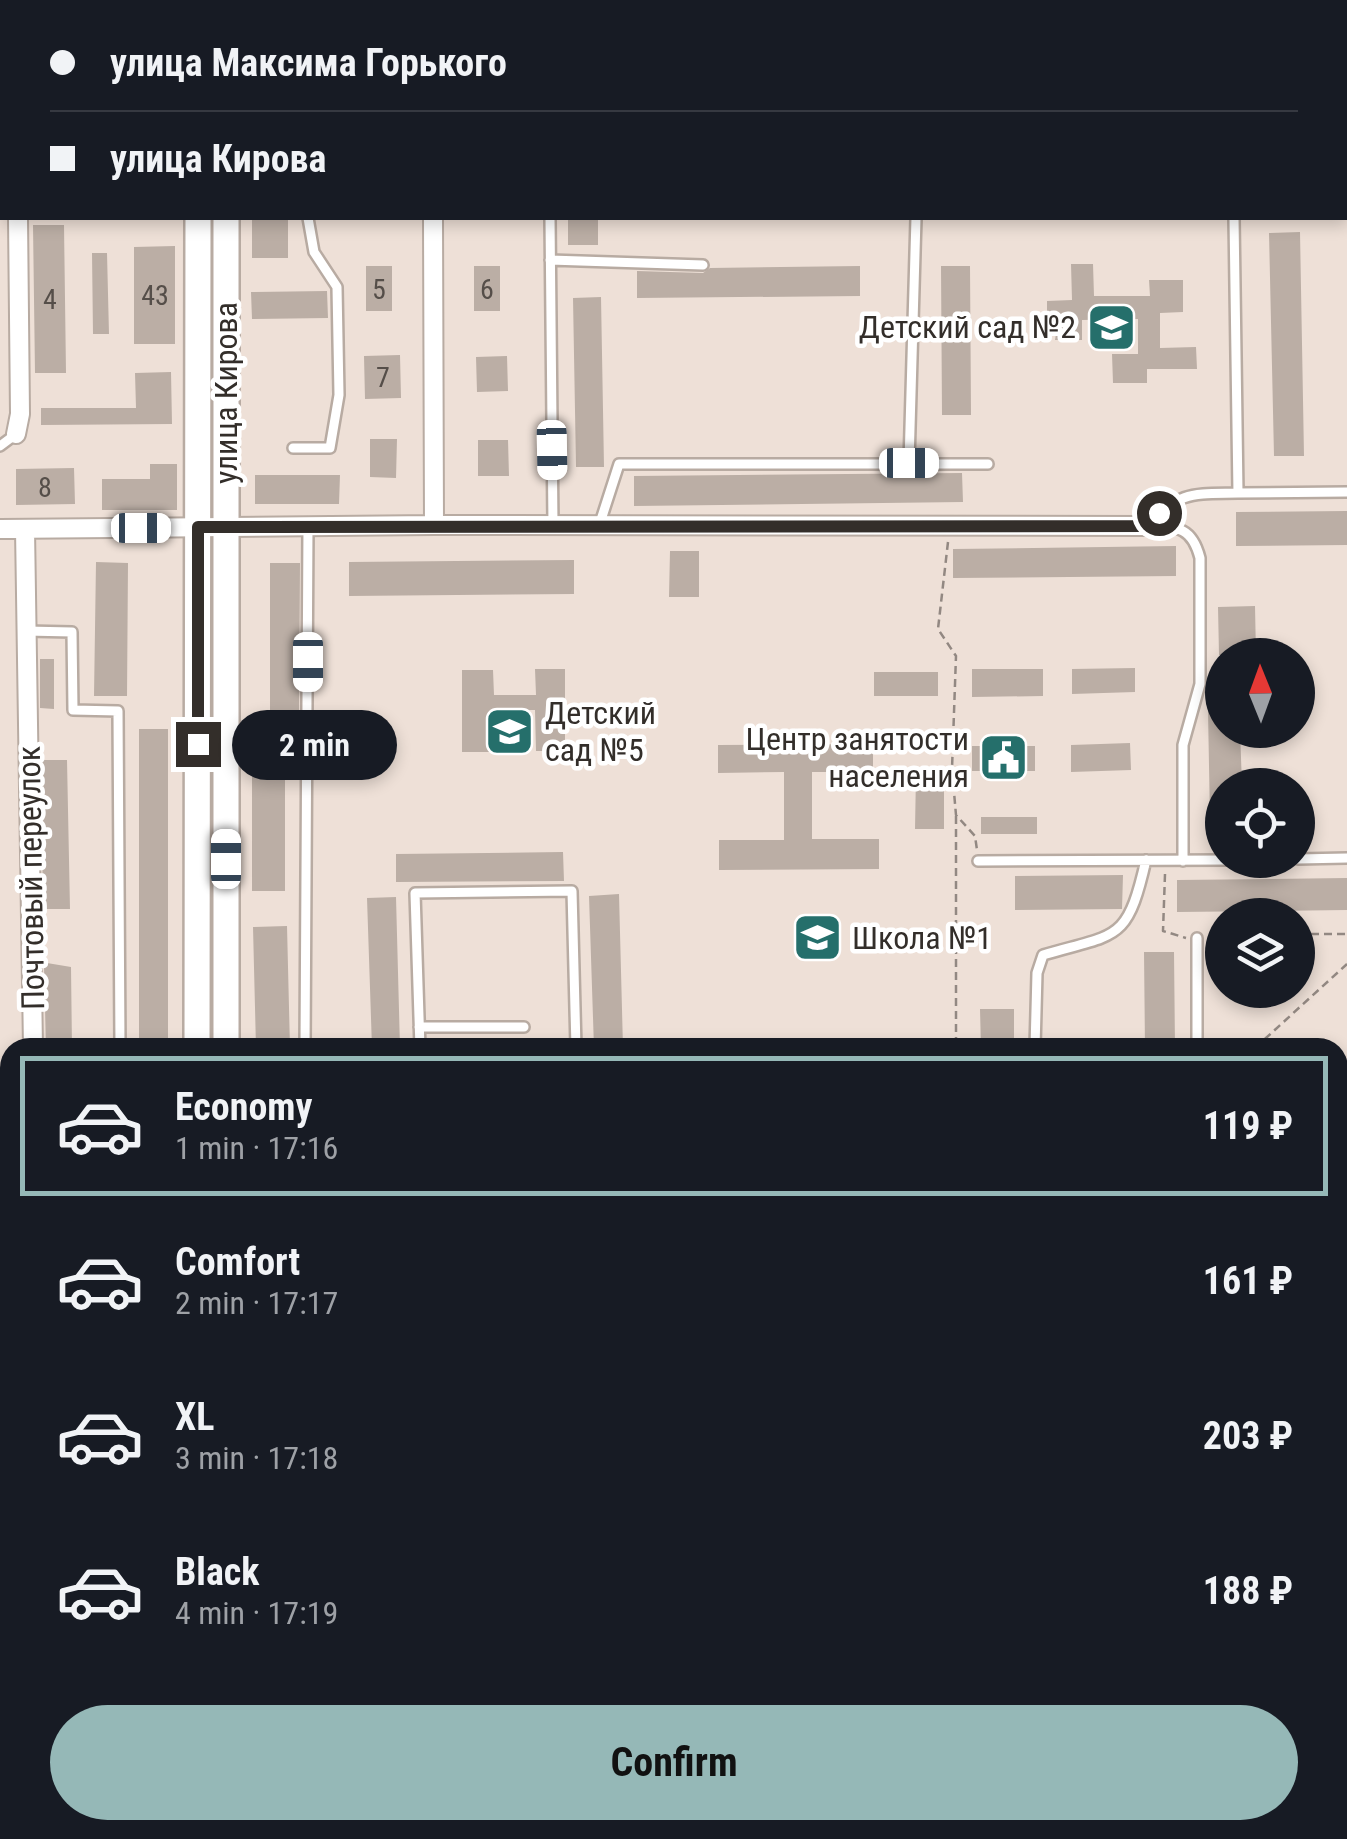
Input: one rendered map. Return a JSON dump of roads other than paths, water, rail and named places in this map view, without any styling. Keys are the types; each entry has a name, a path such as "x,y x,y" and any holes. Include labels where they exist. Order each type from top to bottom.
{"main road":[{"name":"улица Кирова","path":"197,1038 198,220"},
{"name":"улица Кирова","path":"226,220 226,1038"}],"street":[{"path":"16,434 20,414 18,220"},
{"path":"433,220 434,525"},
{"path":"0,529 1150,526"},
{"name":"Почтовый переулок","path":"25,529 34,1038"}],"lane":[{"path":"292,448 330,448 339,395 337,287 314,252 308,220"},
{"path":"550,220 553,526"},
{"path":"909,463 916,220"},
{"path":"1234,220 1238,493"},
{"path":"550,260 704,265"},
{"path":"0,446 16,434"},
{"path":"599,526 619,464 988,464"},
{"path":"1150,526 1168,503 1186,495 1347,492"},
{"path":"305,1038 308,526"},
{"path":"1150,526 1173,527 1188,533 1196,542 1200,558 1200,684 1183,745 1183,861"},
{"path":"26,632 72,632 73,710 118,711 120,1038"},
{"path":"1315,859 1347,858"},
{"path":"1035,1038 1036,973 1042,955 1117,934 1132,911 1146,860"},
{"path":"978,861 1205,861"},
{"path":"420,1038 416,893 572,891 576,1038"},
{"path":"1196,938 1197,1038"},
{"path":"419,1026 524,1026"}],"place":[{"name":"Детский сад №2","path":"1111,327"},
{"name":"Детский сад №5","path":"510,731"},
{"name":"Центр занятости населения","path":"1004,757"},
{"name":"Школа №1","path":"817,938"}]}
